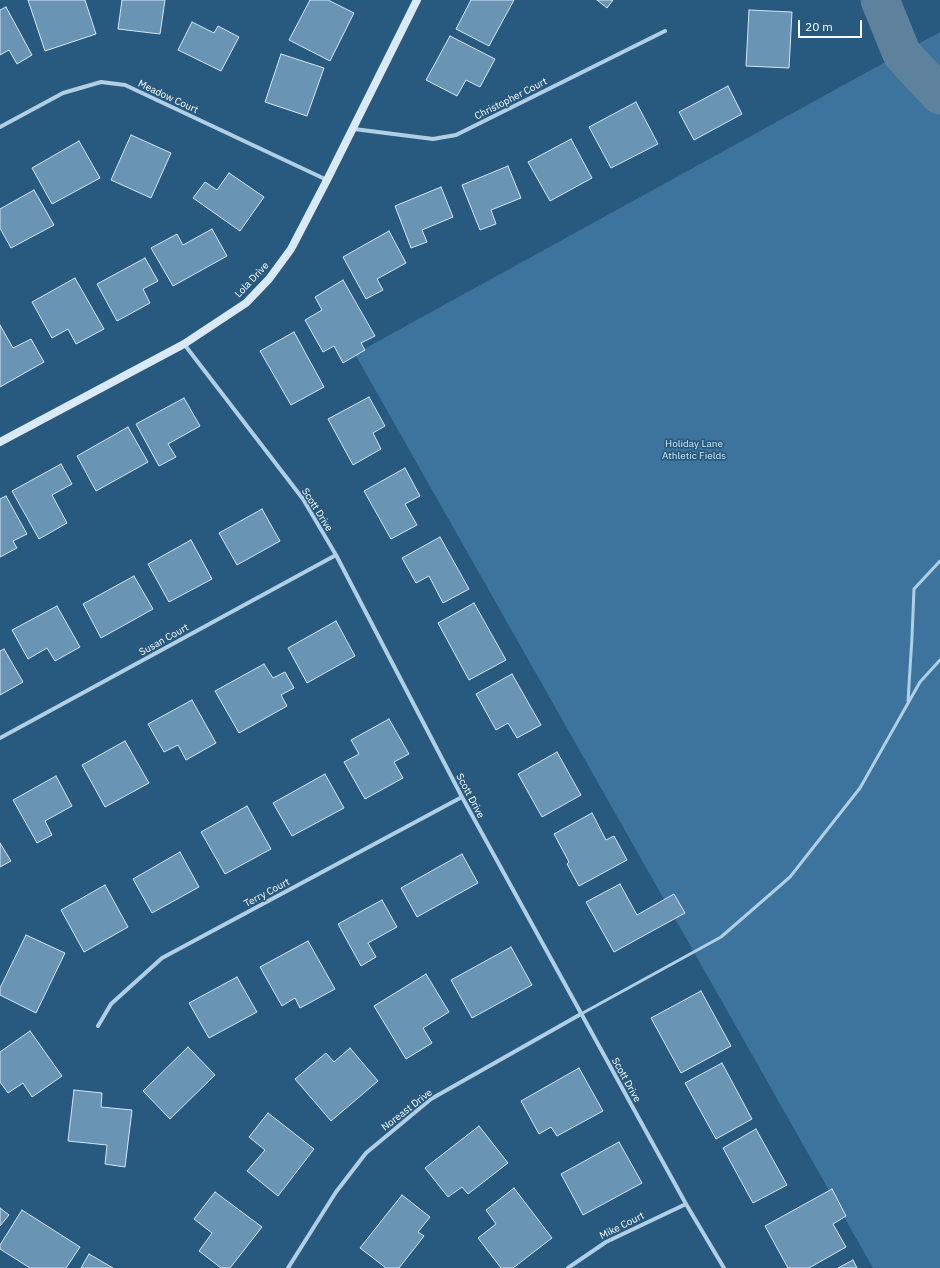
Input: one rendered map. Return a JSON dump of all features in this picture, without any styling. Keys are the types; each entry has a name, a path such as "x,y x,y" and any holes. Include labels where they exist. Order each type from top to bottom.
{"street":[{"name":"Lola Drive","path":"0,442 184,344 246,303 269,279 291,249 354,129 417,0"},
{"name":"Christopher Court","path":"354,129 433,139 456,135 665,31"},
{"name":"Meadow Court","path":"0,127 63,93 101,82 124,85 327,180"},
{"name":"Scott Drive","path":"184,344 303,499 336,555 462,797 686,1204 724,1268"},
{"name":"Susan Court","path":"0,738 336,555"},
{"name":"Terry Court","path":"98,1026 111,1004 162,958 462,797"},
{"name":"Noreast Drive","path":"288,1268 336,1192 366,1153 431,1099 581,1014"},
{"name":"Mike Court","path":"568,1268 606,1242 686,1204"}],"lane":[{"path":"908,703 914,589 940,561"},
{"path":"581,1014 721,937 790,876 860,788 920,682 940,660"}],"green space":[{"name":"Holiday Lane Athletic Fields","path":"940,32 940,1268 873,1268 355,354"}],"building":[{"path":"28,0 85,0 96,34 45,51"},
{"path":"122,0 165,0 160,34 118,29"},
{"path":"310,0 328,0 354,13 330,61 289,40"},
{"path":"471,0 514,0 489,46 456,29"},
{"path":"597,0 613,0 607,8"},
{"path":"6,7 32,55 17,64 9,50 0,55 0,10"},
{"path":"749,10 792,12 789,68 746,66"},
{"path":"192,22 214,33 218,26 239,37 221,71 178,50"},
{"path":"450,36 495,59 480,87 466,80 457,96 426,80"},
{"path":"281,54 324,68 307,116 265,102"},
{"path":"728,86 742,114 694,140 679,112"},
{"path":"636,102 658,144 611,168 589,127"},
{"path":"131,135 171,153 151,198 111,180"},
{"path":"571,139 592,178 550,201 528,162"},
{"path":"79,141 100,178 52,204 32,168"},
{"path":"508,166 521,198 491,210 496,224 480,230 462,185"},
{"path":"229,173 264,197 240,231 193,198 205,182 217,190"},
{"path":"441,187 453,217 422,230 427,242 411,248 395,206"},
{"path":"34,190 54,225 11,248 0,228 0,209"},
{"path":"212,229 227,256 173,286 151,248 177,234 183,245"},
{"path":"389,231 406,263 377,279 383,290 366,299 343,257"},
{"path":"145,258 158,281 143,289 150,303 117,321 97,284"},
{"path":"75,278 104,329 76,344 68,329 52,338 32,302"},
{"path":"343,280 375,336 361,343 365,350 343,363 334,346 323,352 305,320 322,310 315,297"},
{"path":"0,325 13,348 31,339 44,362 0,387"},
{"path":"294,332 324,387 291,405 260,351"},
{"path":"369,397 385,426 373,433 381,449 353,465 328,419"},
{"path":"184,398 200,426 168,444 176,457 159,466 136,424"},
{"path":"128,427 148,462 96,491 77,456"},
{"path":"61,464 72,484 52,495 67,523 39,539 12,491"},
{"path":"405,468 420,496 405,504 417,525 391,539 364,491"},
{"path":"6,496 27,534 13,541 17,548 0,557 0,499"},
{"path":"262,509 280,541 237,565 219,533"},
{"path":"440,537 469,589 443,603 429,576 416,583 402,558"},
{"path":"191,540 212,579 169,602 148,564"},
{"path":"134,576 153,609 101,638 83,604"},
{"path":"474,603 506,660 469,680 438,623"},
{"path":"57,606 80,647 55,661 47,648 28,659 12,630"},
{"path":"336,621 355,656 307,683 288,648"},
{"path":"4,649 23,682 0,695 0,651"},
{"path":"264,664 273,678 285,672 294,688 281,695 287,706 239,733 215,691"},
{"path":"512,674 541,725 517,738 508,723 496,730 476,694"},
{"path":"192,700 216,743 186,760 178,745 164,752 148,724"},
{"path":"389,719 409,754 394,762 403,778 365,799 344,762 359,754 351,740"},
{"path":"125,741 149,783 105,807 82,765"},
{"path":"557,752 581,795 542,817 518,774"},
{"path":"325,774 344,808 292,836 273,803"},
{"path":"56,776 72,806 45,821 52,835 37,843 13,800"},
{"path":"247,806 271,849 225,874 201,832"},
{"path":"592,813 606,840 614,836 627,860 579,886 567,864 569,862 554,834"},
{"path":"0,843 11,861 0,867"},
{"path":"180,852 199,887 152,913 133,879"},
{"path":"462,854 478,883 417,917 401,888"},
{"path":"620,884 637,915 674,894 685,913 614,952 586,902"},
{"path":"105,885 128,927 84,952 61,910"},
{"path":"382,900 397,927 368,943 376,957 361,966 338,924"},
{"path":"26,935 65,953 36,1013 0,995 0,988"},
{"path":"308,941 335,989 300,1008 295,998 282,1006 260,967"},
{"path":"511,947 532,985 472,1018 451,980"},
{"path":"426,974 449,1012 423,1028 432,1043 406,1059 374,1006"},
{"path":"237,977 257,1012 209,1038 189,1003"},
{"path":"701,991 731,1046 681,1073 651,1018"},
{"path":"30,1031 62,1076 32,1097 23,1083 8,1093 0,1082 0,1052"},
{"path":"188,1047 215,1075 170,1119 143,1091"},
{"path":"350,1048 378,1081 331,1121 295,1079 326,1053 334,1062"},
{"path":"722,1063 752,1119 716,1139 685,1083"},
{"path":"579,1068 603,1111 557,1136 551,1127 539,1134 521,1101"},
{"path":"74,1090 102,1093 101,1107 132,1110 125,1167 105,1164 107,1145 68,1141"},
{"path":"268,1113 314,1149 278,1196 247,1171 265,1150 249,1137"},
{"path":"479,1126 508,1163 468,1194 462,1187 448,1197 425,1168"},
{"path":"756,1129 787,1185 753,1203 723,1148"},
{"path":"619,1142 642,1183 583,1215 561,1174"},
{"path":"514,1188 552,1238 513,1268 501,1268 478,1238 496,1224 486,1210"},
{"path":"832,1189 846,1216 833,1224 846,1247 809,1268 788,1268 765,1226"},
{"path":"215,1192 262,1227 230,1268 221,1268 199,1251 212,1233 194,1219"},
{"path":"402,1195 430,1217 418,1232 424,1236 399,1268 386,1268 360,1248"},
{"path":"0,1208 9,1215 0,1226"},
{"path":"22,1210 80,1247 66,1268 30,1268 0,1249 0,1245"},
{"path":"89,1254 113,1268 81,1268"},
{"path":"853,1260 857,1268 838,1268"}],"waterway":[{"path":"880,0 902,54 940,95"}]}
